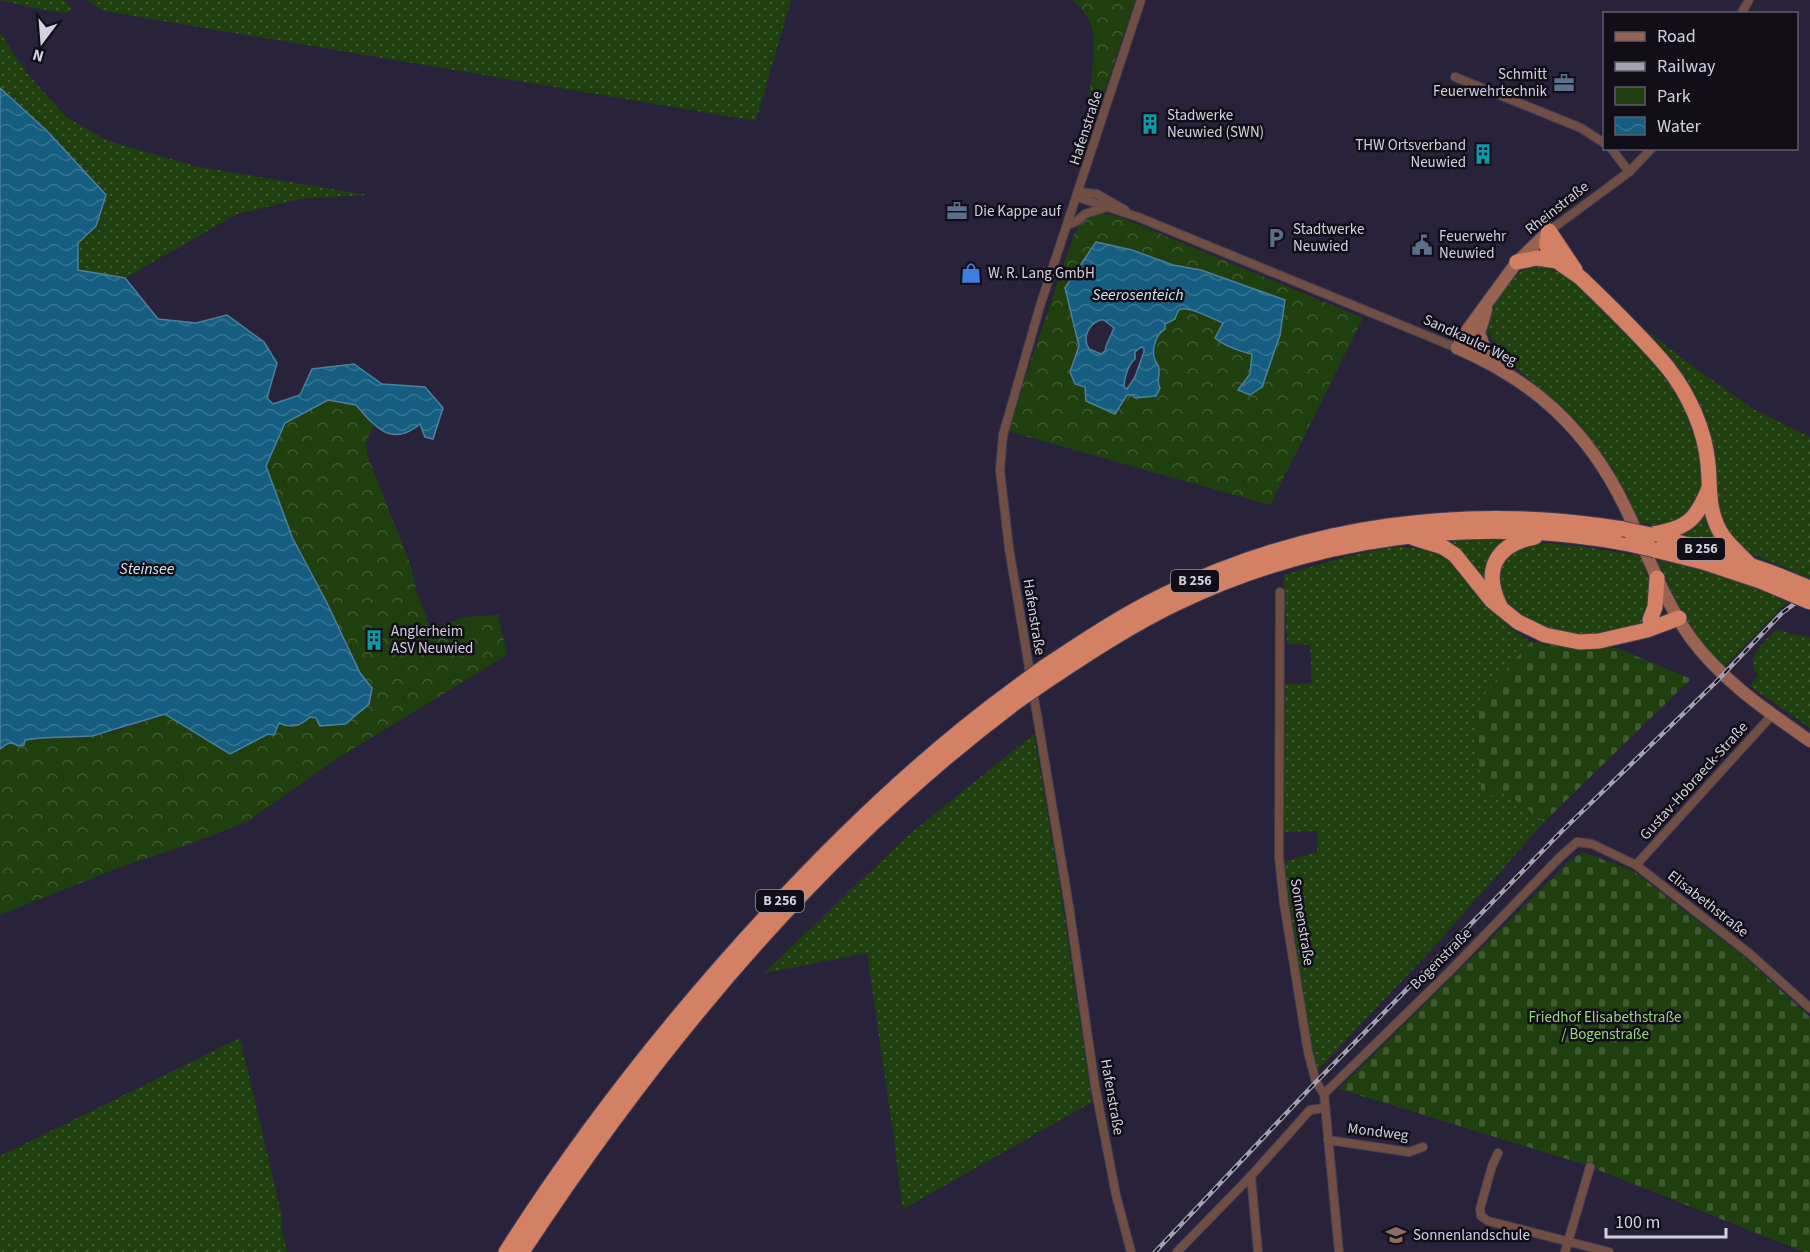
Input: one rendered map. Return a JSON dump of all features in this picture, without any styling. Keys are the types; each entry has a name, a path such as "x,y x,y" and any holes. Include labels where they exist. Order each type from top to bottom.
{"highway":[{"path":"1549,231 1547,247 1557,261 1580,278 1660,360 1684,393 1703,437 1713,514 1719,530 1750,565"},
{"path":"1549,231 1580,278"},
{"path":"1517,262 1537,258 1557,261"},
{"path":"1653,542 1690,522 1701,508 1709,488"},
{"name":"B 256","path":"506,1252 579,1143 647,1054 727,958 795,885 869,812 957,732 1014,696 1110,624 1186,585 1224,569 1311,540 1372,528 1474,518 1547,520 1623,529 1703,562 1810,588"},
{"name":"B 256","path":"1045,674 1175,604 1230,580 1310,554 1357,543 1408,536 1496,530 1556,533 1629,544 1653,542 1750,565 1810,602"},
{"path":"1501,609 1492,585 1493,568 1499,555 1519,540 1556,533"},
{"path":"1408,536 1437,544 1455,555 1485,594 1501,609 1526,627 1545,635 1567,641 1599,641 1647,630 1679,618"},
{"path":"1650,620 1656,607 1657,578"},
{"path":"1631,633 1660,615 1668,613 1679,618"},
{"name":"B 256","path":"522,1252 608,1126 656,1063 736,967 864,833 1014,696"}],"street":[{"name":"Hafenstraße","path":"1131,1252 1116,1195 1095,1086 1069,906 1011,560 1000,470 1003,435 1040,306 1141,0"},
{"path":"1455,77 1581,128 1603,142"},
{"path":"1612,150 1629,172"},
{"name":"Rheinstraße","path":"1457,348 1468,329 1517,262 1549,231 1629,172 1650,150"},
{"name":"Sandkauler Weg","path":"1078,195 1097,194 1138,217 1457,348 1502,369 1543,399 1579,433 1593,451 1616,488 1657,578 1695,643 1718,668 1773,714 1810,741"},
{"name":"Sandkauler Weg","path":"1078,195 1104,208 1138,217"},
{"path":"1068,225 1085,214 1104,208"},
{"name":"Rheinstraße","path":"1479,333 1488,302"},
{"path":"1457,348 1468,345 1479,333 1486,351 1502,369"},
{"name":"Sonnenstraße","path":"1280,591 1279,858 1308,1052 1316,1082 1324,1094 1339,1252"},
{"name":"Gustav-Hobraeck-Straße","path":"1636,865 1773,714"},
{"name":"Bogenstraße","path":"1324,1094 1577,842"},
{"name":"Elisabethstraße","path":"1577,842 1592,844 1636,865 1750,954 1810,1008"},
{"path":"1177,1252 1251,1176 1310,1110 1324,1108"},
{"name":"Mondweg","path":"1328,1140 1409,1152 1423,1147"},
{"path":"1498,1153 1480,1209 1481,1216 1488,1221 1609,1252"},
{"path":"1565,1252 1590,1167"},
{"path":"1251,1176 1258,1252"}],"green space":[{"path":"1,0 63,0 72,8 67,13"},
{"path":"86,0 791,0 756,121 104,11"},
{"path":"1071,0 1135,0 1088,142 1083,138 1093,64 1093,35 1086,14"},
{"path":"0,33 27,73 66,117 108,141 195,166 368,195 300,199 237,214 125,278 77,270 78,243 96,226 47,131 0,88"},
{"path":"1088,210 1120,217 1363,318 1270,505 1007,431 1073,237","holes":["1096,242 1132,250 1173,265 1201,270 1255,288 1252,354 1217,340 1223,324 1201,313 1183,309 1179,310 1175,319 1165,324 1154,342 1159,379 1151,395 1146,397 1127,395 1070,372 1079,346","1252,356 1250,395 1239,390 1250,374"]},
{"path":"1549,261 1576,280 1666,375 1688,411 1703,460 1702,493 1688,518 1663,527 1637,522 1610,467 1578,422 1505,358 1490,335 1484,332 1502,292 1517,274 1536,263"},
{"path":"1625,314 1695,368 1755,410 1810,437 1810,578 1747,552 1721,526 1706,432"},
{"path":"328,400 356,405 373,426 366,443 368,457 411,566 417,593 431,629 465,617 498,615 507,655 338,758 248,821 201,840 113,870 0,915 0,749 31,738 99,735 165,714 230,754 268,734 279,723 316,718 372,688 360,673 292,537 266,466 284,423"},
{"path":"1704,508 1731,550 1676,533"},
{"path":"1516,538 1490,586 1435,540"},
{"path":"1533,542 1579,546 1640,556 1648,577 1653,602 1643,621 1636,626 1603,636 1560,634 1516,615 1500,596 1498,568 1513,547"},
{"path":"1396,546 1438,551 1464,572 1490,609 1531,642 1481,699 1482,800 1504,790 1544,822 1433,948 1315,1073 1283,862 1317,852 1318,831 1281,832 1285,684 1312,683 1310,645 1287,644 1283,575 1348,556"},
{"path":"1655,560 1701,568 1789,600 1724,667 1712,656 1693,630"},
{"path":"1778,629 1810,637 1810,728 1750,686 1758,675 1754,669 1755,656 1762,644"},
{"path":"1531,642 1572,648 1617,648 1691,679 1544,822 1504,791 1482,801 1477,729 1480,699"},
{"path":"1034,734 1059,880 1092,1102 907,1207 902,1207 867,953 764,973 906,837"},
{"name":"Friedhof Elisabethstraße / Bogenstraße","path":"1582,852 1632,870 1747,959 1810,1017 1810,1252 1804,1252 1583,1164 1339,1089 1567,863"},
{"path":"240,1038 282,1216 281,1227 287,1252 0,1252 0,1156"}],"water":[{"name":"Steinsee","path":"0,88 47,131 106,195 96,226 78,243 78,270 125,278 158,319 196,323 227,315 264,342 277,363 267,398 273,404 300,395 312,369 354,364 382,384 425,387 443,408 433,439 425,437 420,424 401,434 385,432 370,421 356,405 328,400 285,423 266,466 292,537 360,673 372,688 369,704 345,724 320,726 316,718 310,717 296,726 279,723 274,735 268,734 230,754 165,714 92,736 25,740 24,745 18,746 11,743 0,749"},
{"name":"Seerosenteich","path":"1096,242 1132,250 1173,265 1201,270 1285,300 1280,335 1262,387 1250,395 1238,390 1250,374 1252,354 1232,348 1215,338 1223,323 1183,309 1179,310 1175,319 1165,324 1165,329 1155,342 1154,356 1159,368 1160,388 1156,396 1135,398 1133,395 1127,395 1115,414 1086,401 1085,387 1075,384 1070,372 1079,346 1065,288","holes":["1100,320 1104,320 1114,328 1105,351 1101,354 1089,349 1086,341 1089,328","1141,347 1144,348 1144,352 1135,377 1127,389 1124,387 1127,372 1135,359 1135,352"]}],"railway":[{"path":"1155,1252 1316,1082 1562,831 1716,682 1782,613 1810,592"}],"place":[{"name":"Schmitt Feuerwehrtechnik","path":"1564,83"},
{"name":"Stadwerke Neuwied (SWN)","path":"1150,124"},
{"name":"THW Ortsverband Neuwied","path":"1483,154"},
{"name":"Die Kappe auf","path":"957,211"},
{"name":"Stadtwerke Neuwied","path":"1276,238"},
{"name":"Feuerwehr Neuwied","path":"1422,245"},
{"name":"W. R. Lang GmbH","path":"971,273"},
{"name":"Anglerheim ASV Neuwied","path":"374,640"},
{"name":"Sonnenlandschule","path":"1396,1235"}]}
